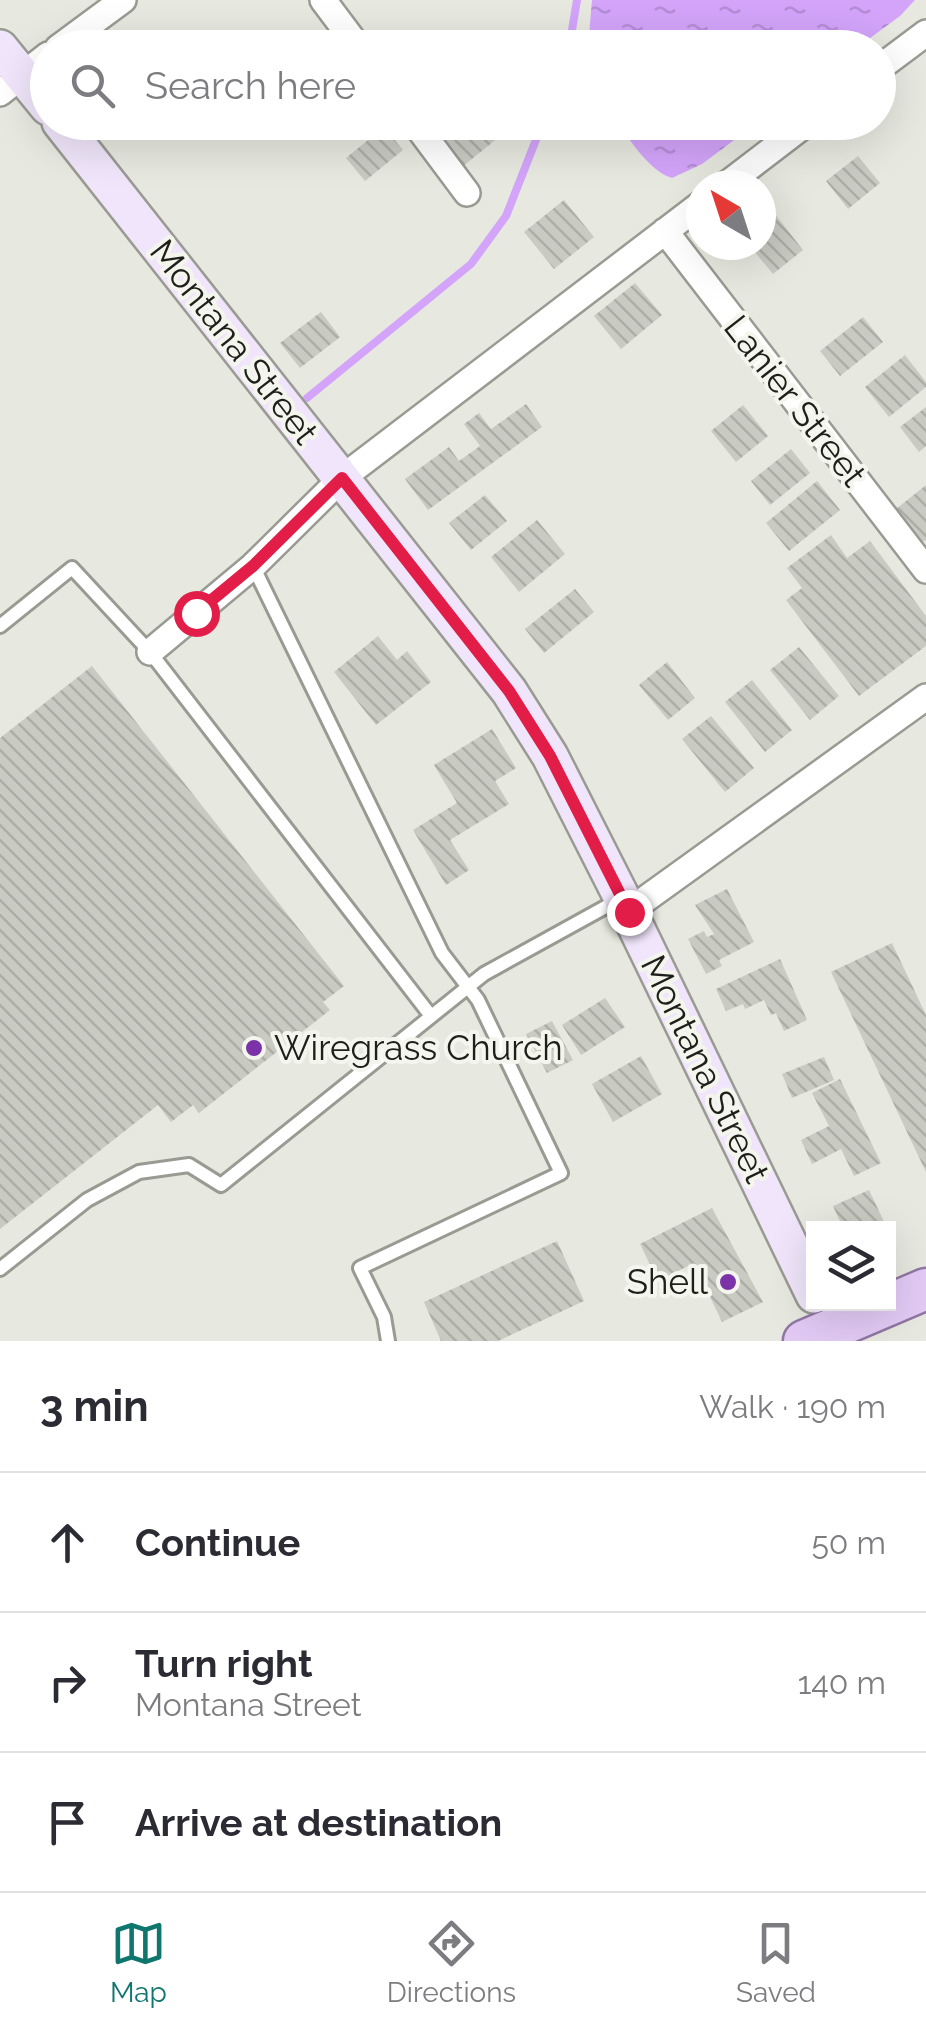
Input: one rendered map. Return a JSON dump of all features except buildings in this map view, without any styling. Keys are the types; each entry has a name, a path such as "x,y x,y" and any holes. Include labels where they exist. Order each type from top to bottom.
{"main road":[{"path":"816,1317 926,1288"}],"street":[{"path":"82,30 123,0"},
{"path":"323,0 345,30"},
{"path":"896,56 926,33"},
{"name":"Montana Street","path":"74,140 509,691 550,756 626,904 816,1317"},
{"path":"427,140 467,194"},
{"path":"746,170 785,140"},
{"path":"150,652 253,566 342,478 686,215"},
{"name":"Lanier Street","path":"664,231 926,570"},
{"path":"626,904 926,697"}],"lane":[{"path":"253,566 442,953 478,1000 561,1173 360,1268 384,1317 388,1341"},
{"path":"0,626 72,568 150,652 432,1016"},
{"path":"0,1268 87,1200 139,1172 190,1165 221,1185 484,974 626,904"}],"water":[{"path":"592,0 915,0 881,30 589,30"},
{"path":"630,140 734,140 702,164 672,178 649,163"}],"waterway":[{"path":"572,30 577,0"},
{"path":"307,398 471,264 506,216 536,140"}],"place":[{"name":"Wiregrass Church","path":"254,1048"},
{"name":"Shell","path":"728,1282"}],"route":[{"path":"196,613 253,566 342,478 509,691 550,756 629,912"}]}
